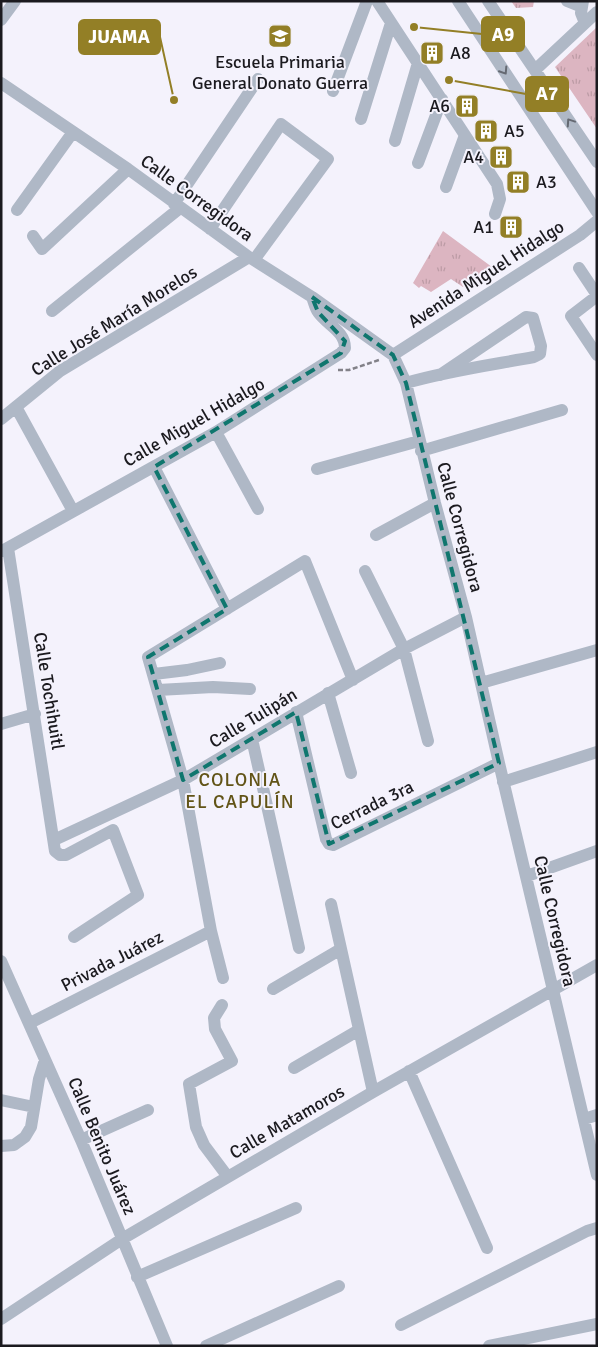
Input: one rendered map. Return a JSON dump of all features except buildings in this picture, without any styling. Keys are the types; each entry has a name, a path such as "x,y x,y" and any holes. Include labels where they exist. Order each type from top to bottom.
{"street":[{"path":"1,20 15,1"},
{"path":"333,91 367,1"},
{"path":"377,1 497,184 500,199 495,214"},
{"path":"458,1 597,212"},
{"path":"488,1 597,162"},
{"path":"567,1 583,4 581,13 585,23"},
{"path":"535,70 597,12"},
{"path":"361,119 392,23"},
{"path":"395,141 418,63"},
{"path":"52,311 177,206 258,79"},
{"name":"Calle Corregidora","path":"1,83 128,169 177,206 312,297 390,353 406,383 420,446 466,617 503,782 597,1175"},
{"path":"418,163 442,99"},
{"path":"210,229 281,124 328,159 252,258"},
{"path":"16,210 74,132"},
{"path":"446,187 465,135"},
{"path":"33,236 42,250 128,169"},
{"name":"Avenida Miguel Hidalgo","path":"390,353 580,235 597,221"},
{"name":"Calle José María Morelos","path":"1,419 60,371 252,258"},
{"path":"579,268 597,296 571,316 597,355"},
{"name":"Calle Miguel Hidalgo","path":"5,549 216,432 340,354 345,348 345,341 318,312 312,297"},
{"path":"406,383 534,357 540,354 541,346 532,318 526,317 440,375"},
{"path":"16,407 73,511"},
{"path":"317,469 420,446 562,410"},
{"path":"216,432 258,509"},
{"path":"154,467 227,608"},
{"path":"376,535 435,503"},
{"name":"Calle Tochihuitl","path":"5,549 35,714 54,840"},
{"path":"222,978 211,931 183,780 148,657 306,561 353,680"},
{"path":"365,571 404,649 428,741"},
{"name":"Calle Tulipán","path":"54,840 183,780 404,649 466,617"},
{"path":"481,683 597,650"},
{"path":"154,674 220,663"},
{"path":"158,690 214,687 250,689"},
{"path":"328,693 351,773"},
{"name":"Cerrada 3ra","path":"296,712 326,839 329,844 333,845 499,763"},
{"path":"1,724 35,714"},
{"path":"252,739 299,948"},
{"path":"503,782 597,752"},
{"path":"54,840 55,851 60,855 66,855 113,830 138,895 74,937"},
{"path":"526,876 597,851"},
{"path":"331,904 373,1092"},
{"name":"Privada Juárez","path":"30,1023 211,931"},
{"path":"273,989 341,950"},
{"name":"Calle Benito Juárez","path":"1,961 46,1060 166,1346"},
{"name":"Calle Matamoros","path":"1,1319 122,1239 409,1071 597,965"},
{"path":"222,1005 214,1018 215,1028 232,1061 189,1084 196,1127 204,1145 228,1177"},
{"path":"294,1068 359,1030"},
{"path":"1,1146 14,1145 26,1138 31,1127 39,1079 46,1060"},
{"path":"409,1071 487,1248"},
{"path":"1,1100 34,1107"},
{"path":"80,1140 148,1110"},
{"path":"584,1119 597,1115"},
{"path":"138,1277 296,1208"},
{"path":"401,1325 587,1231 597,1228"},
{"path":"206,1346 339,1286"},
{"path":"489,1346 597,1324"}],"path":[{"path":"317,370 349,370 379,360 390,353"}],"highlighted area":[{"path":"312,297 393,355 406,383 499,763 329,844 296,712 183,780 148,657 227,609 154,467 341,353 345,341 318,312"}],"green space":[{"path":"511,1 534,1 533,7 516,8"},
{"path":"597,27 597,129 555,67"},
{"path":"443,231 492,267 463,287 451,279 431,292 421,286 419,288 413,283"}],"place":[{"name":"A9","path":"414,27"},
{"name":"Escuela Primaria General Donato Guerra","path":"280,36"},
{"name":"A8","path":"432,53"},
{"name":"A7","path":"449,80"},
{"name":"JUAMA","path":"174,100"},
{"name":"A6","path":"467,106"},
{"name":"A5","path":"486,131"},
{"name":"A4","path":"501,157"},
{"name":"A3","path":"518,182"},
{"name":"A1","path":"511,227"}],"district":[{"name":"COLONIA EL CAPULÍN","path":"240,791"}]}
